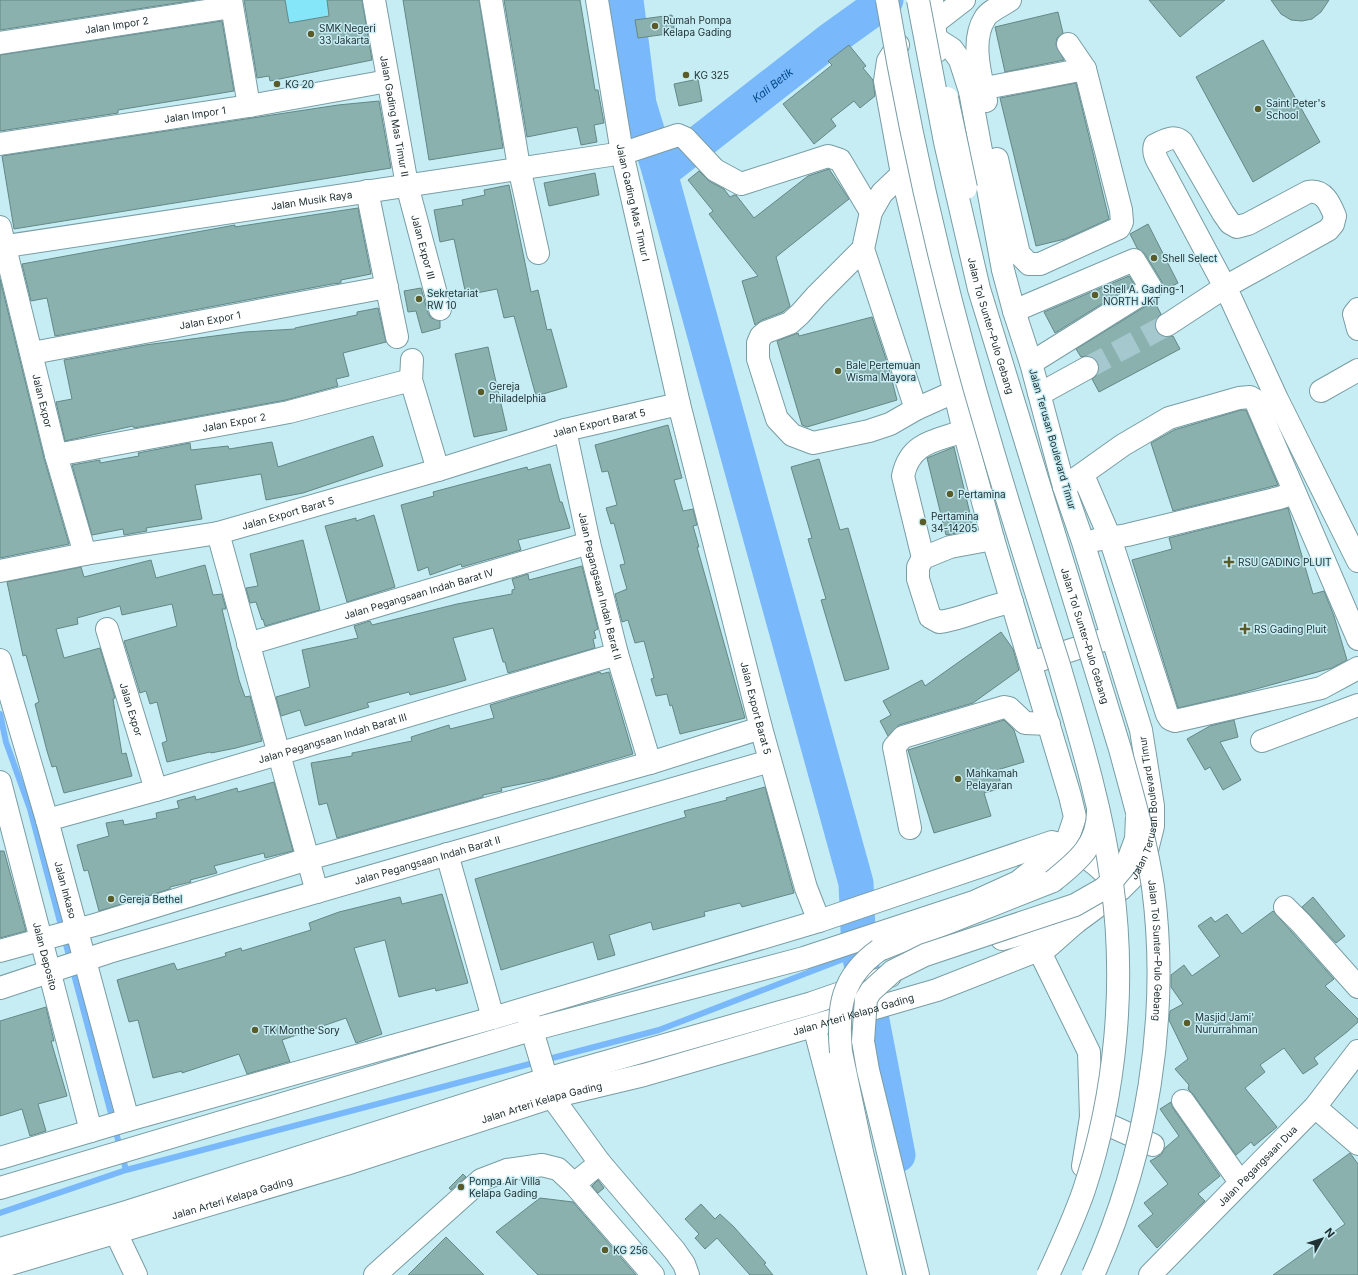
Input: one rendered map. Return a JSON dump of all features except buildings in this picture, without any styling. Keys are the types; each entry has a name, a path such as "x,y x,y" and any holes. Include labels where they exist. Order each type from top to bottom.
{"main road":[{"name":"Jalan Gading Mas Timur II","path":"374,0 407,185"},
{"path":"491,0 519,167 538,253"},
{"name":"Jalan Gading Mas Timur I","path":"596,0 679,404"},
{"path":"934,31 964,0"},
{"path":"1010,0 985,16 979,30 977,89 1019,254 1029,264 1040,264 1110,234 1120,228 1122,222 1121,210 1085,69 1068,44"},
{"path":"918,1275 868,1070 863,1042 866,999 871,991 893,971 925,955 1075,905 1103,889 1127,863 1136,839 1138,827 1126,765 1112,713 999,341 941,72 930,1"},
{"name":"Jalan Tol Sunter–Pulo Gebang","path":"930,1 945,142 979,289 1018,419 1067,571 1120,749 1140,823 1153,887 1158,970 1154,1054 1133,1161 1112,1230 1093,1275"},
{"path":"232,3 249,106"},
{"name":"Jalan Impor 2","path":"0,43 232,3"},
{"path":"890,4 922,171 968,356 1094,778 1098,816 1097,828 1086,851 1077,861 1053,881 879,950 866,959 855,972 844,992 839,1033 841,1052 862,1152 891,1275"},
{"path":"890,4 916,156 952,307 988,436 1081,738 1106,842 1113,886 1118,970 1117,1013 1106,1102 1097,1147 1084,1191 1048,1275"},
{"name":"Jalan Terusan Boulevard Timur","path":"934,31 952,49 977,89 1003,270 1014,311 1031,363 1064,487 1083,542 1141,730 1153,806 1153,826 1147,850 1134,875 1121,889"},
{"path":"0,1188 133,1150 532,1030 825,951 974,902 1018,882 1066,844 1075,817 1070,796 993,539 954,392 902,174 885,81 888,60 898,44"},
{"path":"977,89 1085,69"},
{"name":"Jalan Impor 1","path":"0,144 249,106 388,81"},
{"name":"Jalan Musik Raya","path":"1,240 367,191 628,151 678,135 685,138 715,170 741,184 828,156 840,160 871,212"},
{"path":"1167,325 1225,287 1328,230 1333,224 1335,216 1323,195 1315,191 1308,192 1248,224 1237,227 1230,223 1223,214 1182,142 1178,139 1171,138 1156,145 1154,148 1155,156 1225,287 1277,399 1358,561"},
{"path":"902,174 882,193 871,212 863,249 916,409"},
{"name":"Jalan Expor III","path":"407,185 440,309"},
{"path":"367,191 397,337"},
{"name":"Jalan Expor","path":"1,240 32,353 56,454 85,554"},
{"path":"863,249 790,323 766,332 758,343 758,359 777,419 792,435 813,443 869,431 890,424 916,409 954,392"},
{"path":"1014,311 1134,260 1151,288 1031,363"},
{"name":"Jalan Expor 1","path":"32,353 387,287"},
{"path":"1358,310 1354,314 1358,329"},
{"path":"1039,393 1048,390 1087,368"},
{"name":"Jalan Expor 2","path":"56,454 289,412 411,370 438,470"},
{"path":"1321,391 1358,370"},
{"path":"1064,487 1083,475 1123,445 1170,418 1239,398 1250,397 1255,400 1358,639"},
{"name":"Jalan Export Barat 5","path":"0,571 85,554 218,533 438,470 564,430 679,404 761,728 806,888 826,918"},
{"name":"Jalan Pegangsaan Indah Barat II","path":"564,430 589,543 617,654 650,763"},
{"path":"964,431 919,447 912,454 904,468 903,476 922,558 918,567 918,579 930,617 939,622 960,618 1003,603 1012,602"},
{"path":"1083,475 1110,538 1167,714 1170,719 1175,721 1321,688 1358,668"},
{"path":"1083,542 1110,538 1279,498 1294,493"},
{"path":"218,533 316,890"},
{"path":"922,558 950,547 993,539"},
{"name":"Jalan Pegangsaan Indah Barat IV","path":"248,644 589,543"},
{"name":"Jalan Expor","path":"107,629 156,790"},
{"path":"1030,663 1113,638"},
{"name":"Jalan Pegangsaan Indah Barat III","path":"47,820 156,790 617,654"},
{"name":"Jalan Inkaso","path":"2,672 47,820 75,930 68,965 111,1125"},
{"path":"1262,741 1358,705"},
{"path":"910,828 894,748 903,737 1004,706 1025,723 1049,724"},
{"path":"0,951 650,763 761,728"},
{"name":"Jalan Pegangsaan Indah Barat II","path":"0,988 109,952 316,890 770,761"},
{"name":"Jalan Deposito","path":"0,782 8,838 46,938 68,965 111,1125"},
{"path":"0,1158 111,1125 493,1018 826,918 1052,842 1066,844 1104,872 1121,889"},
{"path":"447,854 493,1018"},
{"name":"Jalan Arteri Kelapa Gading","path":"0,1267 339,1166 546,1077 644,1075 877,1009 937,990 1049,946 1121,889"},
{"path":"1285,907 1358,987"},
{"name":"Jalan Arteri Kelapa Gading","path":"0,1249 131,1210 546,1077 812,1003 971,948 1044,928 1075,924"},
{"path":"1039,950 1089,1052 1091,1117 1082,1168"},
{"path":"525,1008 546,1077 600,1163 675,1250 684,1264 688,1275"},
{"path":"818,1025 878,1275"},
{"name":"Jalan Pegangsaan Dua","path":"1150,1275 1315,1107 1358,1051"},
{"path":"1183,1101 1240,1182"},
{"path":"1315,1107 1357,1142"},
{"path":"1091,1117 1153,1145"},
{"path":"574,1184 600,1163"},
{"path":"375,1275 481,1180 507,1170 542,1165 558,1170 574,1184 652,1275"},
{"path":"116,1233 136,1275"}],"shaded area":[{"path":"285,0 327,0 329,16 289,23"}],"waterway":[{"path":"626,0 639,104 660,173 856,883 859,953 898,1155"},
{"name":"Kali Betik","path":"660,173 829,41 886,0"},
{"path":"0,714 6,742 30,809 126,1170"},
{"path":"0,1213 126,1170 659,1030 859,953"}],"tunnel":[{"path":"1087,368 1167,325"}],"place":[{"name":"Rumah Pompa Kelapa Gading","path":"655,26"},
{"name":"SMK Negeri 33 Jakarta","path":"311,34"},
{"name":"KG 325","path":"686,75"},
{"name":"KG 20","path":"277,84"},
{"name":"Saint Peter's School","path":"1258,109"},
{"name":"Shell Select","path":"1154,258"},
{"name":"Shell A. Gading-1 NORTH JKT","path":"1095,295"},
{"name":"Sekretariat RW 10","path":"419,299"},
{"name":"Bale Pertemuan Wisma Mayora","path":"838,371"},
{"name":"Gereja Philadelphia","path":"481,392"},
{"name":"Pertamina","path":"950,494"},
{"name":"Pertamina 34-14205","path":"923,522"},
{"name":"RSU GADING PLUIT","path":"1229,562"},
{"name":"RS Gading Pluit","path":"1245,629"},
{"name":"Mahkamah Pelayaran","path":"958,779"},
{"name":"Gereja Bethel","path":"111,899"},
{"name":"Masjid Jami' Nururrahman","path":"1187,1023"},
{"name":"TK Monthe Sory","path":"255,1030"},
{"name":"Pompa Air Villa Kelapa Gading","path":"461,1187"},
{"name":"KG 256","path":"605,1250"}]}
